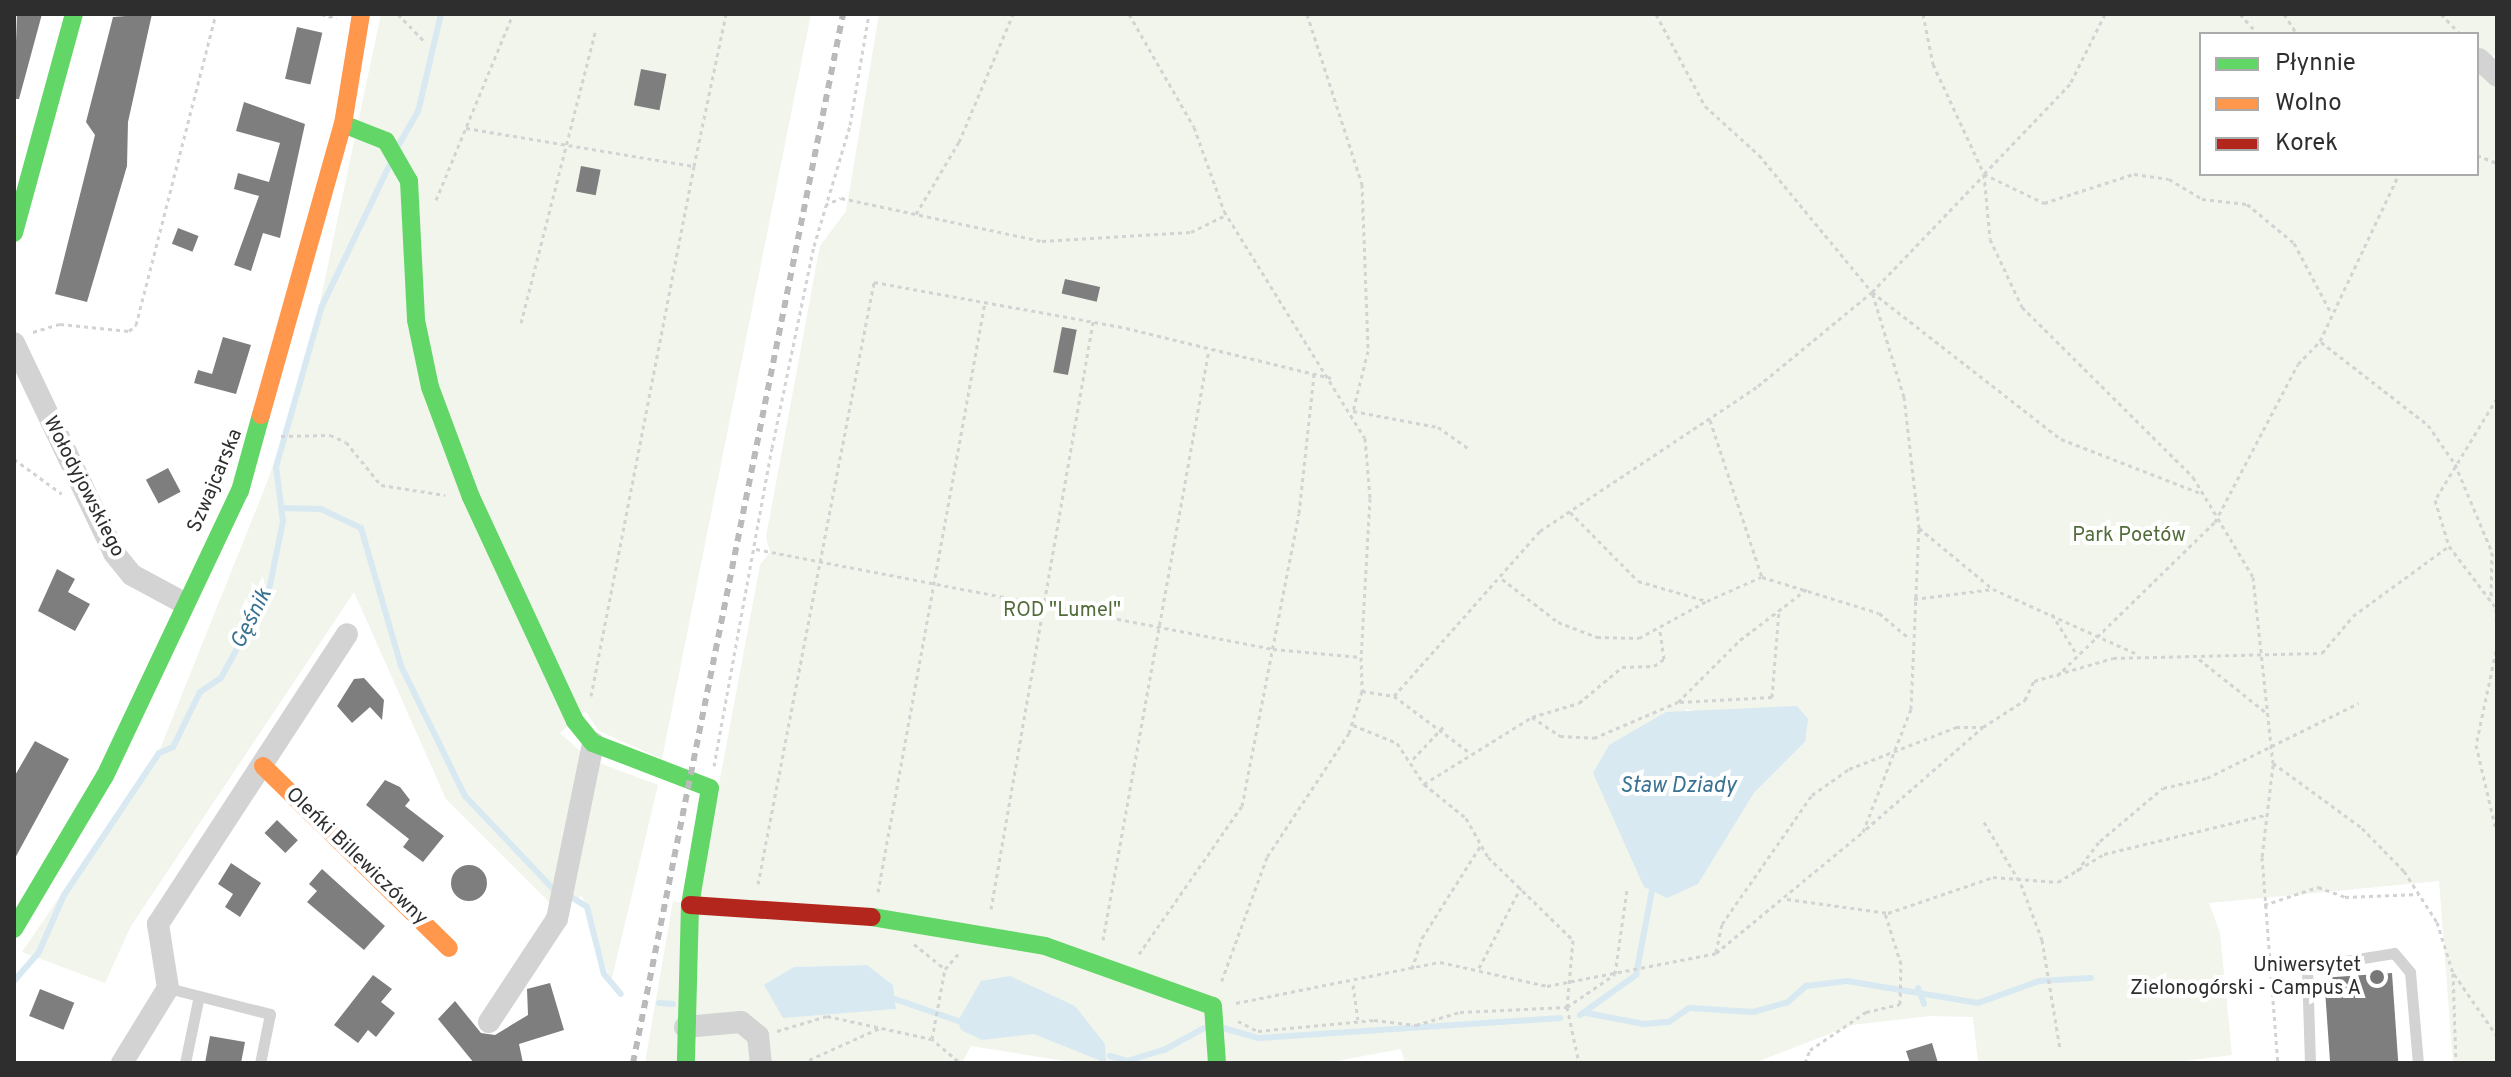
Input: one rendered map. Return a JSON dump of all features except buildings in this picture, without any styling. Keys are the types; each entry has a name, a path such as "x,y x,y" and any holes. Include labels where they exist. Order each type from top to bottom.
{"street":[{"path":"14,233 74,14"},
{"name":"Szwajcarska","path":"14,929 99,788 261,433 343,124 361,14"},
{"path":"2479,59 2497,76"},
{"path":"343,124 386,141 409,181 416,320 430,387 471,497 589,738 563,896 548,936 489,1022"},
{"name":"Wołodyjowskiego","path":"14,343 87,504 127,571 184,603"},
{"path":"122,1063 168,988 158,924 347,634"},
{"path":"589,738 710,788 690,905 686,1063"},
{"name":"Oleńki Billewiczówny","path":"263,766 449,948"},
{"path":"690,905 874,915 983,926 1098,963 1218,1012 1214,1039 1217,1063"},
{"path":"685,1027 726,1019 758,1036 761,1063"}],"lane":[{"path":"2310,1063 2307,967 2394,953 2410,972 2418,1063"},
{"path":"168,988 198,1000 270,1014 260,1063"},
{"path":"185,1063 198,1000"}],"path":[{"path":"14,343 60,324 129,331 136,325 216,14"},
{"path":"398,14 426,43"},
{"path":"435,204 513,14"},
{"path":"589,738 694,166 726,14"},
{"path":"710,788 825,205 850,125 869,14"},
{"path":"916,214 959,142 1013,14"},
{"path":"1129,14 1189,116 1226,215 1353,411 1365,438 1370,498 1361,657 1362,691 1352,724 1267,857 1218,1012"},
{"path":"1307,14 1362,184 1368,351 1353,411"},
{"path":"1656,14 1705,106 1759,155 1872,292 2061,439 2200,493"},
{"path":"1923,14 1933,64 1984,174 1990,239 2022,307 2118,395 2200,493 2215,522 2253,577 2272,742 2273,763 2265,815 2264,905 2278,1063"},
{"path":"1394,696 1540,531 1710,420 1872,292 2070,84 2105,14"},
{"path":"2240,14 2256,32"},
{"path":"2284,14 2296,32"},
{"path":"2441,14 2458,32"},
{"path":"521,323 596,28"},
{"path":"466,128 694,166"},
{"path":"1984,174 2044,203 2134,174 2169,179 2202,199 2247,204 2294,243 2331,313"},
{"path":"2057,676 2215,522 2298,364 2320,341 2398,176"},
{"path":"825,205 841,198 1004,237 1103,242 1191,232 1226,215"},
{"path":"756,897 874,282 1093,322 1331,378"},
{"path":"1863,832 1911,709 1911,640 1919,528 1904,397 1872,292"},
{"path":"874,915 985,302"},
{"path":"932,1039 945,969 983,926 1047,605 1093,322"},
{"path":"2320,341 2428,425 2455,464 2492,552 2491,601 2497,649 2476,745 2482,795 2497,834"},
{"path":"1098,963 1209,348"},
{"path":"1130,958 1242,806 1273,649 1314,374"},
{"path":"2491,601 2449,546 2435,500 2497,398"},
{"path":"1353,411 1438,427 1468,448"},
{"path":"1710,420 1762,577"},
{"path":"276,436 295,433 346,442 381,485 471,497"},
{"path":"14,459 46,488 87,504"},
{"path":"1570,512 1638,581 1707,601"},
{"path":"1919,528 1993,589 2052,614 2094,637 2138,654"},
{"path":"1218,1012 1440,962 1479,968 1547,986 1716,953 1785,899 1983,727 2025,700 2034,681 2138,654 2262,658 2322,653 2353,616 2449,546"},
{"path":"756,549 1273,649 1361,657"},
{"path":"1501,578 1558,622 1597,637 1639,638 1661,629 1707,601 1762,577 1879,613 1911,640"},
{"path":"1532,717 1560,736 1594,738 1678,702 1779,610 1807,589"},
{"path":"1913,599 1993,589"},
{"path":"1678,702 1772,697 1779,610"},
{"path":"2052,614 2077,655"},
{"path":"1424,784 1457,771 1469,752 1532,717 1579,703 1622,667 1654,666 1664,659 1661,629"},
{"path":"2196,657 2268,714"},
{"path":"1362,691 1394,696 1443,727 1469,752"},
{"path":"2074,875 2100,841 2163,788 2207,778 2272,742 2359,703"},
{"path":"1352,724 1379,731 1413,759 1424,784 1466,818 1481,845 1573,940 1567,1009 1579,1063"},
{"path":"1413,759 1443,727"},
{"path":"1716,953 1722,924 1812,795 1894,750 1956,727 1983,727"},
{"path":"2273,763 2362,828 2419,894 2453,973 2497,1036"},
{"path":"1785,899 1885,913 1965,882 1993,877 2021,884 2074,875 2104,854 2265,815"},
{"path":"1984,822 2021,884 2042,940 2060,1049"},
{"path":"1412,969 1422,938 1481,845"},
{"path":"1479,968 1521,887"},
{"path":"2264,905 2318,887 2345,897 2419,894"},
{"path":"1218,1012 1258,1031 1358,1021 1416,1025 1460,1012 1567,1009 1615,974 1627,890"},
{"path":"1805,1063 1810,1050 1866,1012 1900,1004 1901,964 1885,913"},
{"path":"2453,973 2456,1063"},
{"path":"1353,985 1358,1021"},
{"path":"758,1036 827,1016 885,1026 932,1039 958,1062 984,1063"},
{"path":"802,1063 885,1026"}],"green space":[{"path":"381,14 811,14 662,759 599,731 585,711 560,733 589,759 658,785 611,982 582,896 554,907 446,799 354,592 131,926 105,983 22,952 160,749 266,485 304,378"},
{"name":"Park Poetów","path":"879,14 2497,14 2497,54 2491,57 2497,62 2497,1063 2453,1063 2439,881 2209,903 2220,933 2232,1055 2168,1063 1978,1063 1973,1017 1930,1016 1852,1025 1754,1063 1405,1063 1401,1049 1326,1063 1077,1063 971,1046 962,1063 694,1063 695,913 760,565 770,552 766,537 820,246 846,211","holes":["1686,709 1805,742 1754,793 1698,884 1644,887 1634,856","867,965 893,985 896,1009 783,1017 780,978 795,967"]},
{"path":"673,901 687,904 683,1063 645,1063"}],"water":[{"name":"Staw Dziady","path":"1797,706 1808,719 1805,742 1754,793 1698,884 1667,898 1644,887 1593,773 1609,745 1666,712"},
{"path":"867,965 893,985 896,1009 783,1018 764,985 794,967"},
{"path":"1010,976 1075,1006 1105,1044 1106,1063 1034,1034 982,1040 961,1030 958,1021 981,981"}],"waterway":[{"name":"Gęśnik","path":"398,146 418,112 441,14"},
{"name":"Gęśnik","path":"14,981 39,952 64,895 159,753 173,747 200,692 221,678 269,590 283,521 276,467 322,306 389,166"},
{"path":"281,508 321,509 361,528 401,666 465,796 557,893"},
{"path":"1580,1015 1636,975 1652,890"},
{"path":"568,895 587,907 604,974 621,994"},
{"path":"1586,1013 1644,1024 1669,1022 1689,1008 1753,1012 1788,1002 1806,986 1847,981 1978,1003 2039,981 2091,978"},
{"path":"1918,988 1924,1004"},
{"path":"895,999 958,1021"},
{"path":"659,1003 673,1004"},
{"path":"1223,1028 1259,1038 1560,1018"},
{"path":"1110,1056 1127,1061 1164,1050 1204,1028"}],"railway":[{"path":"633,1063 843,14"}],"traffic: fast":[{"path":"14,233 74,14"},
{"path":"343,124 386,141 409,181 416,320 430,387 471,497 575,721 593,743 710,788 690,905 686,1063"},
{"path":"14,929 105,776 240,491 261,415"},
{"path":"872,917 1045,946 1213,1006 1217,1063"}],"traffic: slow":[{"path":"261,415 343,124 361,14"},
{"path":"263,766 449,948"}],"traffic: jam":[{"path":"690,905 872,917"}],"place":[{"name":"Uniwersytet Zielonogórski - Campus A","path":"2377,977"}],"park label":[{"name":"ROD \"Lumel\"","path":"1062,611"}]}
